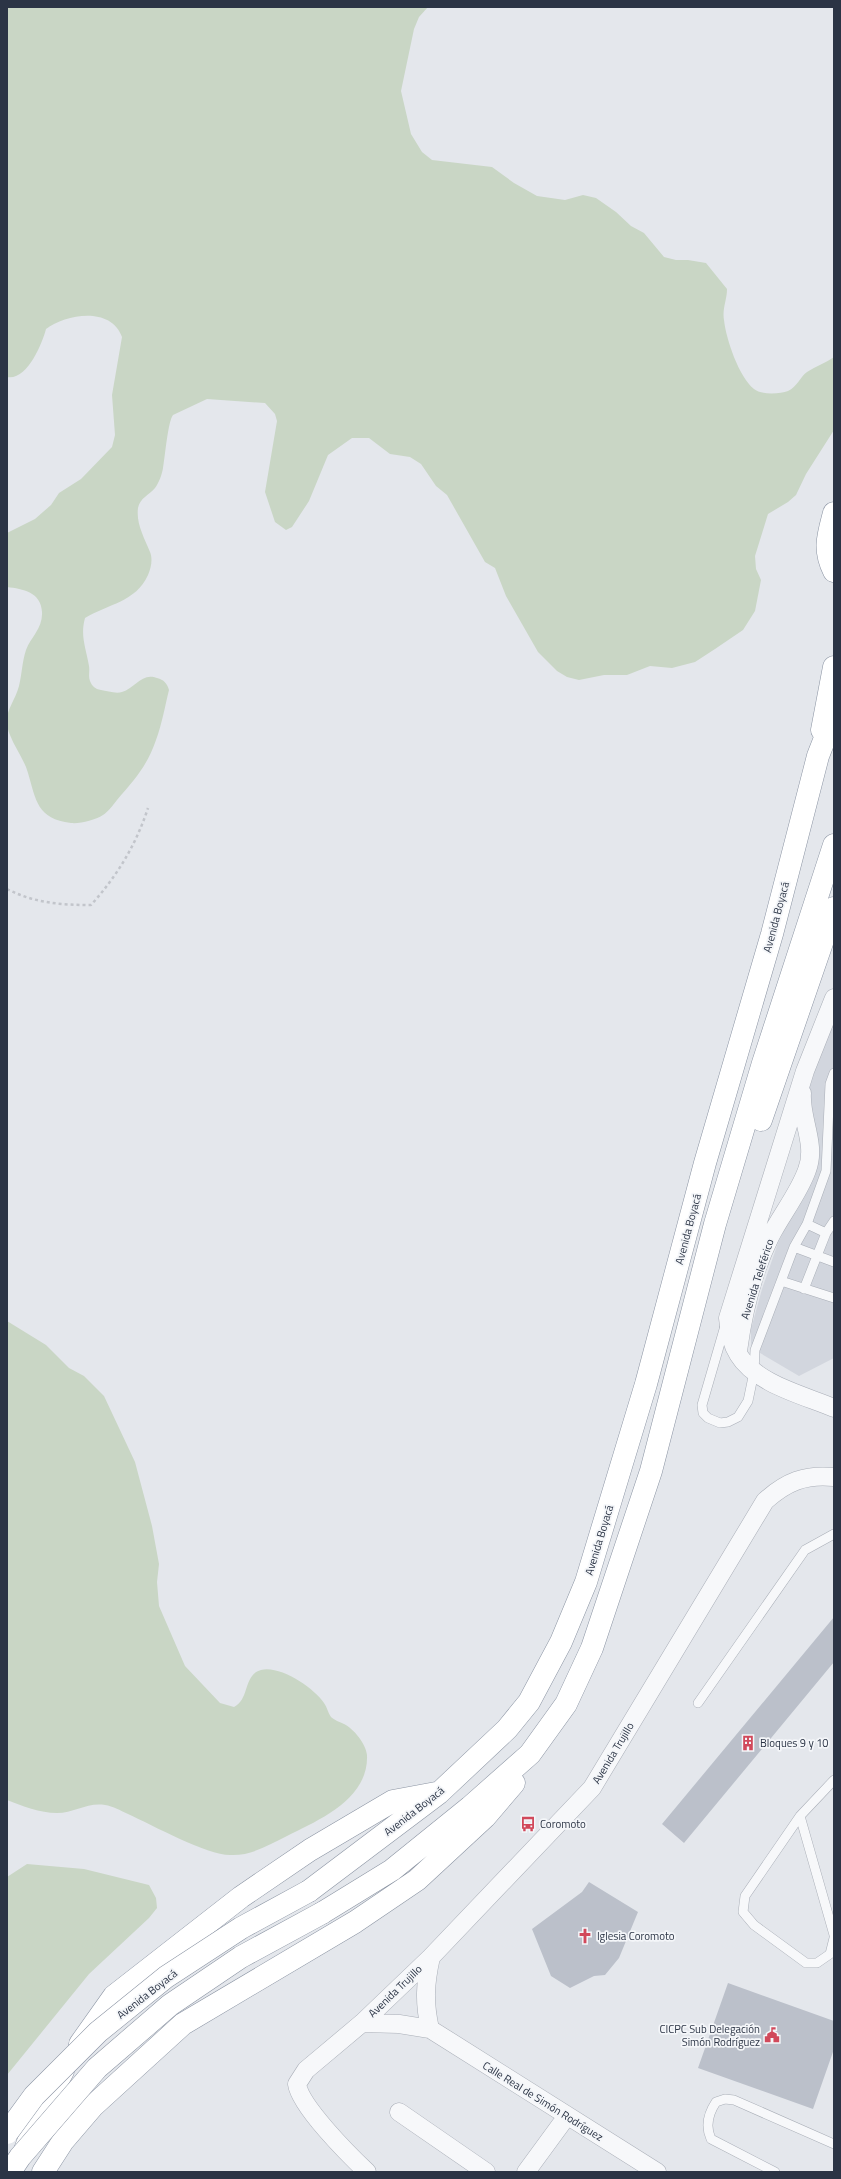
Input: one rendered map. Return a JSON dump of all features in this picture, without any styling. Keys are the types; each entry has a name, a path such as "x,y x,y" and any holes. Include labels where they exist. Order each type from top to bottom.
{"highway":[{"path":"834,513 828,535 827,558 834,572"},
{"path":"818,756 834,667"},
{"name":"Avenida Boyacá","path":"7,2133 34,2096 98,2032 154,1987 242,1928 309,1892 439,1793 507,1729 529,1702 561,1642 586,1582 646,1384 705,1163 772,934 818,756 834,715"},
{"name":"Avenida Boyacá","path":"10,2172 20,2157 97,2068 128,2039 170,2005 241,1957 322,1913 392,1870 470,1808 530,1754 566,1704 592,1648 651,1471 715,1224 763,1063 834,845"},
{"path":"715,1224 752,1146 797,1011 833,913"},
{"path":"43,2172 63,2141 93,2106 183,2024 355,1922 417,1880 480,1822 510,1789 530,1754"},
{"path":"18,2172 36,2121 54,2086 94,2022 114,1996 241,1897 310,1850 393,1801 439,1793"}],"street":[{"name":"Avenida Teleférico","path":"834,998 804,1071 728,1318 730,1338 738,1354 754,1372 773,1382 834,1408"},
{"name":"Avenida Teleférico","path":"738,1354 740,1331 753,1284 770,1238 807,1171 811,1147 801,1104 804,1071"},
{"name":"Avenida Trujillo","path":"367,2172 302,2100 298,2084 306,2070 362,2023 431,1957 592,1788 765,1501 788,1483 819,1476 834,1477"},
{"path":"430,2029 426,2010 425,1984 431,1957"},
{"name":"Calle Real de Simón Rodríguez","path":"362,2023 398,2024 430,2029 657,2172"},
{"path":"399,2112 486,2172"},
{"path":"526,2172 567,2116"}],"lane":[{"path":"728,1318 702,1405 703,1413 713,1421 720,1423 728,1422 738,1417 748,1401 754,1372 755,1350 794,1247 807,1224 826,1171 832,1114 830,1084 834,1072"},
{"path":"804,1288 826,1233 834,1221"},
{"path":"807,1224 826,1233"},
{"path":"794,1247 834,1262"},
{"path":"781,1281 834,1298"},
{"path":"698,1703 805,1550 834,1534"},
{"path":"800,1816 834,1937 830,1954 817,1963 806,1963 754,1925 743,1912 745,1896 800,1816 834,1780"},
{"path":"775,2172 711,2139 708,2132 708,2120 716,2102 726,2099 734,2100 834,2144"}],"path":[{"path":"7,889 22,897 59,905 91,905 108,887 130,852 148,808"}],"shaded area":[{"path":"834,1011 834,1358 799,1376 755,1350 751,1344 751,1329 762,1289 778,1243 814,1168 807,1080"}],"green space":[{"path":"7,7 428,7 419,17 414,29 401,91 411,134 422,152 432,160 492,167 514,183 537,196 565,200 583,195 596,198 616,212 631,226 644,233 664,257 676,260 706,263 727,289 724,316 727,337 738,367 743,376 757,391 780,393 788,391 794,387 807,372 834,357 834,430 806,474 796,495 788,502 768,514 755,556 756,569 761,580 755,611 743,630 695,662 672,668 650,666 627,675 604,675 579,680 567,677 557,671 538,652 506,596 495,568 485,562 447,495 436,486 421,464 410,457 390,454 369,438 352,438 328,455 309,501 292,527 286,530 275,522 265,492 277,421 275,414 265,403 207,399 173,415 170,424 163,468 158,484 139,505 139,525 151,558 151,566 148,575 143,584 129,597 85,618 84,624 83,636 89,666 89,679 95,688 120,693 147,677 162,680 167,685 169,690 163,715 158,734 149,757 135,779 103,815 79,823 71,823 60,821 45,813 36,800 22,758 10,735 7,721 9,709 19,686 26,650 39,628 42,612 41,605 35,596 19,589 7,587 7,533 35,519 51,505 59,493 81,479 112,447 115,435 112,395 122,337 116,327 108,321 98,317 76,317 65,320 46,329 37,352 27,368 14,377 7,377"},
{"path":"7,1321 46,1345 69,1368 84,1376 104,1396 135,1462 152,1526 159,1564 157,1582 159,1606 185,1666 220,1703 234,1707 242,1699 251,1677 255,1673 261,1670 269,1669 287,1674 313,1691 324,1703 331,1717 348,1726 362,1742 367,1755 365,1770 360,1784 351,1796 327,1815 300,1830 253,1852 230,1855 220,1854 194,1845 108,1806 99,1804 63,1813 51,1813 31,1809 7,1800"},
{"path":"27,1864 84,1869 149,1885 156,1898 157,1908 149,1918 89,1974 7,2075 7,1877"}],"building":[{"name":"Bloques 9 y 10","path":"834,1617 834,1662 684,1843 662,1824"},
{"path":"589,1882 638,1912 619,1958 605,1975 594,1976 570,1988 551,1976 532,1929 582,1892"},
{"name":"CICPC Sub Delegación Simón Rodríguez","path":"728,1983 834,2021 834,2049 813,2109 698,2068"}],"place":[{"name":"Bloques 9 y 10","path":"748,1743"},
{"name":"Coromoto","path":"528,1824"},
{"name":"Iglesia Coromoto","path":"585,1936"},
{"name":"CICPC Sub Delegación Simón Rodríguez","path":"772,2035"}]}
